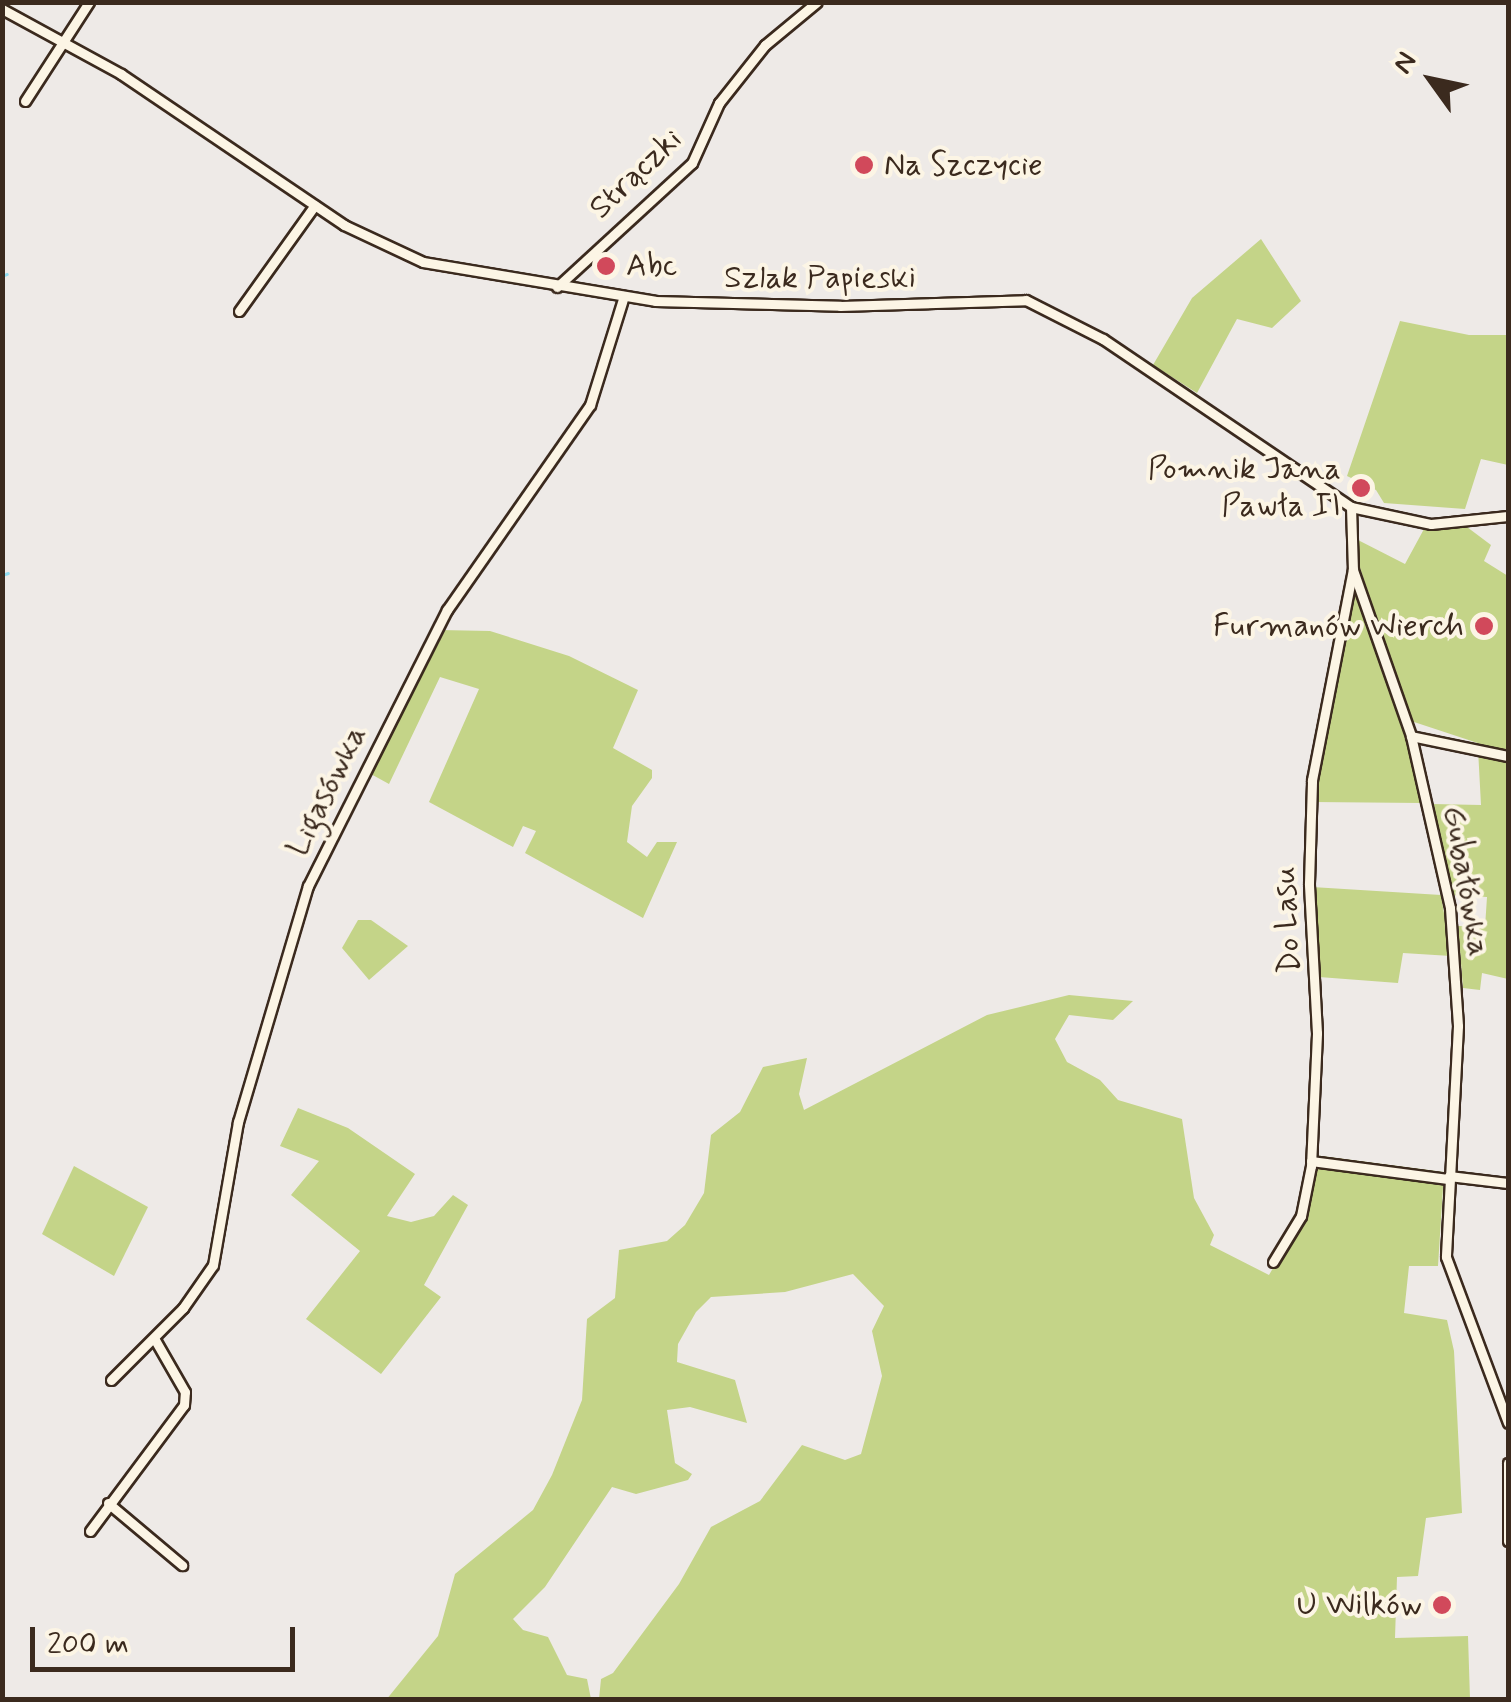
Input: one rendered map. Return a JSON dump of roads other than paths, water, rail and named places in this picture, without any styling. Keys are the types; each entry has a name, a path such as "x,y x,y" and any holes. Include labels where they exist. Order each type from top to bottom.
{"street":[{"path":"25,101 59,39 88,2"},
{"name":"Strączki","path":"557,287 692,164 719,102 765,45 817,2"},
{"name":"Szlak Papieski","path":"2,8 59,39 315,205 422,262 624,296 840,306 1026,300 1104,339 1351,506"},
{"path":"239,310 315,205"},
{"name":"Ligasówka","path":"112,1380 193,1296 216,1256 238,1122 308,886 447,610 590,405 624,296"},
{"path":"1351,506 1431,524 1508,516"},
{"name":"Gubałówka","path":"1351,506 1352,570 1412,736 1456,955 1458,1070 1448,1177 1446,1257 1508,1423"},
{"name":"Do Lasu","path":"1273,1262 1301,1216 1311,1161 1317,1033 1310,798 1318,724 1352,570"},
{"path":"1412,736 1508,756"},
{"path":"1311,1161 1508,1183"},
{"path":"90,1532 184,1405 182,1386 154,1338"},
{"path":"1508,1462 1508,1541"},
{"path":"108,1504 182,1566"}],"waterway":[{"path":"2,276 7,274"},
{"path":"2,575 8,573"}],"place":[{"name":"Na Szczycie","path":"864,165"},
{"name":"Abc","path":"606,266"},
{"name":"Pomnik Jana Pawła II","path":"1361,488"},
{"name":"Furmanów Wierch","path":"1484,626"},
{"name":"U Wilków","path":"1442,1605"}]}
